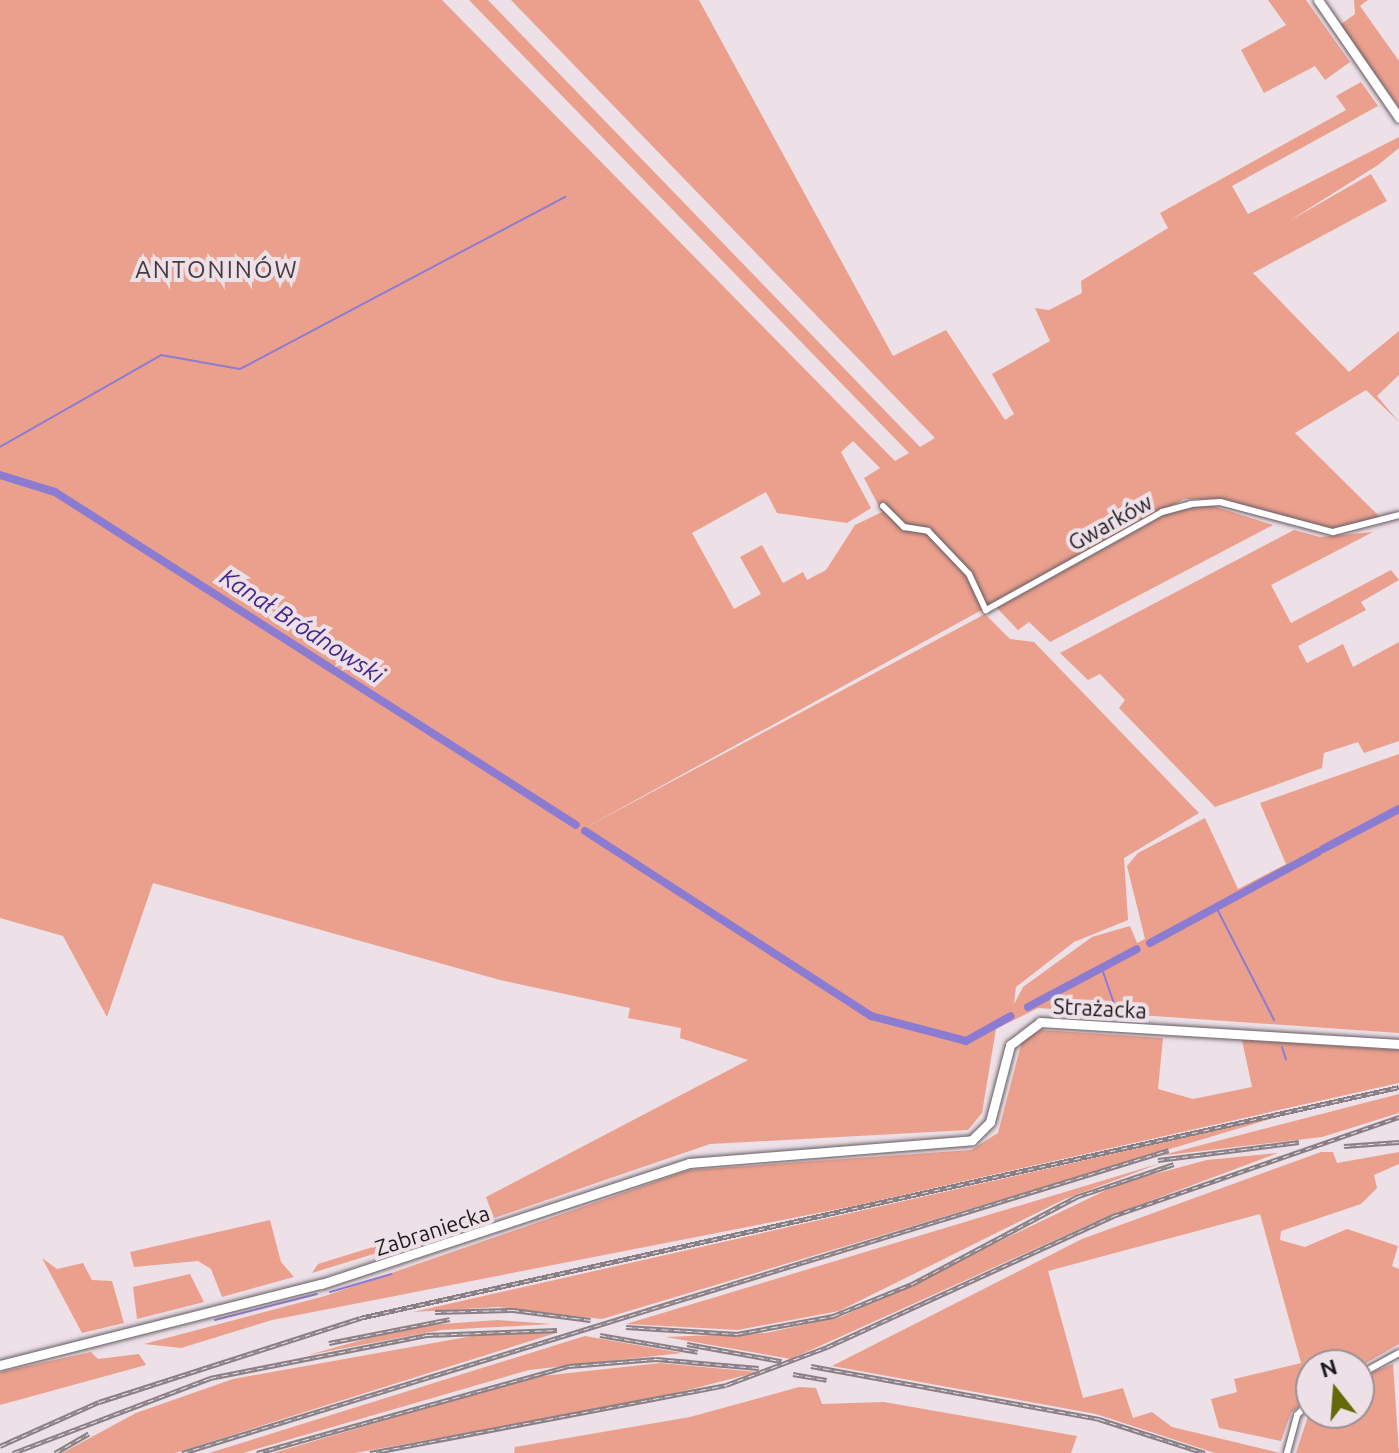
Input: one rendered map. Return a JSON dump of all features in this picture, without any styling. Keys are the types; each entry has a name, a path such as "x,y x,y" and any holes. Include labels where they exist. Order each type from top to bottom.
{"main road":[{"path":"1318,0 1399,118"},
{"name":"Strażacka","path":"876,1148 962,1143 981,1134 1010,1045 1040,1022 1399,1044"},
{"name":"Zabraniecka","path":"0,1365 321,1284 689,1163 876,1148"}],"street":[{"name":"Gwarków","path":"883,506 904,527 928,531 969,574 986,610 1162,512 1191,504 1220,502 1333,532 1399,515"},
{"path":"1375,1366 1399,1353"},
{"path":"1287,1453 1295,1423"}],"shaded area":[{"path":"0,0 442,0 895,461 909,453 469,0 488,0 920,447 935,438 511,0 699,0 893,356 946,330 1005,420 1014,414 992,374 1050,341 1035,308 1049,310 1082,293 1081,281 1168,228 1160,213 1346,110 1336,96 1361,82 1378,106 1232,186 1248,214 1399,137 1399,148 1378,165 1289,221 1371,174 1387,201 1253,273 1349,372 1399,331 1399,375 1377,396 1399,422 1366,390 1295,433 1381,518 1330,529 1224,499 1184,499 581,830 985,614 1010,639 1034,642 1199,813 1124,858 1128,920 1074,942 1016,987 1014,1004 1023,987 1092,937 1130,926 1137,943 1145,939 1127,866 1138,853 1205,818 1238,889 1286,864 1260,803 1399,754 1399,1033 1038,1008 996,1029 982,1113 968,1130 710,1144 494,1218 486,1197 748,1060 680,1038 681,1028 628,1018 630,1008 500,980 153,883 107,1017 63,936 0,918","holes":["853,441 880,468 864,478 882,512 855,525 826,570 807,580 803,572 783,583 762,545 740,557 761,594 734,609 692,533 766,492 777,513 847,523 871,508 841,452"]},
{"path":"1268,0 1306,0 1350,62 1325,80 1315,66 1264,93 1241,50 1286,25"},
{"path":"1354,0 1368,0 1360,6 1399,61 1399,107 1340,25 1355,14"},
{"path":"1207,504 1273,525 1050,642 1029,622 1018,630 997,608 1168,513"},
{"path":"1294,530 1320,537 1373,532 1271,585 1291,623 1391,570 1399,580 1361,602 1366,610 1298,646 1307,663 1343,644 1353,667 1399,642 1399,741 1364,753 1358,742 1324,753 1322,768 1215,807 1119,708 1125,700 1100,674 1088,680 1060,653"},
{"path":"1041,1030 1163,1038 1158,1089 1193,1099 1252,1087 1242,1040 1399,1050 1399,1083 854,1206 272,1320 181,1348 144,1344 325,1296 689,1170 971,1150 998,1133 1022,1041"},
{"path":"1399,1094 1399,1113 1322,1137 1159,1156"},
{"path":"1280,1116 602,1319 498,1307 413,1312"},
{"path":"1321,1152 1333,1152 1337,1163 1399,1152 1399,1164 1374,1175 1377,1188 1361,1204 1281,1231 1280,1240 1305,1247 1347,1229 1398,1246 1392,1266 1399,1269 1399,1344 1375,1358 1375,1349 1297,1349 1260,1214 1048,1271 1083,1398 1123,1388 1133,1418 1152,1412 1172,1427 1280,1453 1215,1453 1096,1414 832,1366 1082,1239"},
{"path":"1278,1153 1099,1220 791,1359 666,1337 766,1333 843,1316 1121,1183 1207,1160"},
{"path":"1161,1163 1065,1199 839,1311 738,1330 626,1324"},
{"path":"473,1216 484,1220 312,1273 318,1264"},
{"path":"270,1220 281,1262 294,1277 222,1297 211,1269 198,1261 134,1267 130,1252"},
{"path":"42,1258 57,1269 83,1263 92,1280 112,1281 124,1323 82,1333"},
{"path":"190,1274 204,1302 137,1319 133,1287"},
{"path":"498,1320 552,1324 441,1330 308,1355 413,1326"},
{"path":"489,1333 556,1333 175,1453 62,1453 136,1413 233,1379"},
{"path":"585,1336 682,1353 529,1370 243,1453 209,1453"},
{"path":"91,1352 98,1359 139,1354 146,1365 0,1405 0,1372"},
{"path":"660,1363 758,1372 641,1402 355,1453 273,1453 533,1377"},
{"path":"1295,1364 1295,1410 1281,1441 1219,1428 1211,1399 1237,1392 1234,1379"},
{"path":"1393,1364 1399,1453 1296,1453 1304,1429 1375,1429 1375,1371"},
{"path":"799,1387 816,1388 822,1404 884,1402 1077,1436 1071,1453 514,1453 515,1447 690,1417"}],"waterway":[{"path":"0,447 161,355 240,369 565,197"},
{"name":"Kanał Bródnowski","path":"0,475 55,492 576,825"},
{"name":"Kanał Bródnowski","path":"1323,849 1399,809"},
{"name":"Kanał Bródnowski","path":"585,831 871,1016 966,1041 1011,1016"},
{"name":"Kanał Bródnowski","path":"1150,943 1318,852"},
{"path":"1216,907 1274,1020"},
{"name":"Kanał Bródnowski","path":"1028,1007 1137,949"},
{"path":"1102,969 1116,1009"},
{"path":"1282,1047 1286,1059"},
{"path":"330,1292 391,1274"},
{"path":"215,1320 317,1294"}],"railway":[{"path":"0,1446 99,1402 360,1318 1399,1087"},
{"path":"370,1453 726,1385 827,1347 1113,1216 1399,1117"},
{"path":"1158,1160 1299,1142"},
{"path":"1344,1146 1399,1142"},
{"path":"182,1453 1169,1150"},
{"path":"626,1327 737,1334 833,1316 912,1284 1076,1197 1174,1164"},
{"path":"435,1312 513,1310 590,1320"},
{"path":"329,1343 450,1319"},
{"path":"13,1453 210,1378 427,1335 557,1330"},
{"path":"600,1335 698,1352"},
{"path":"687,1344 781,1361"},
{"path":"257,1453 569,1366 656,1359 759,1368"},
{"path":"811,1366 1099,1419 1205,1453"},
{"path":"793,1374 826,1380"},
{"path":"55,1453 89,1433"}],"district":[{"name":"ANTONINÓW","path":"217,270"}]}
